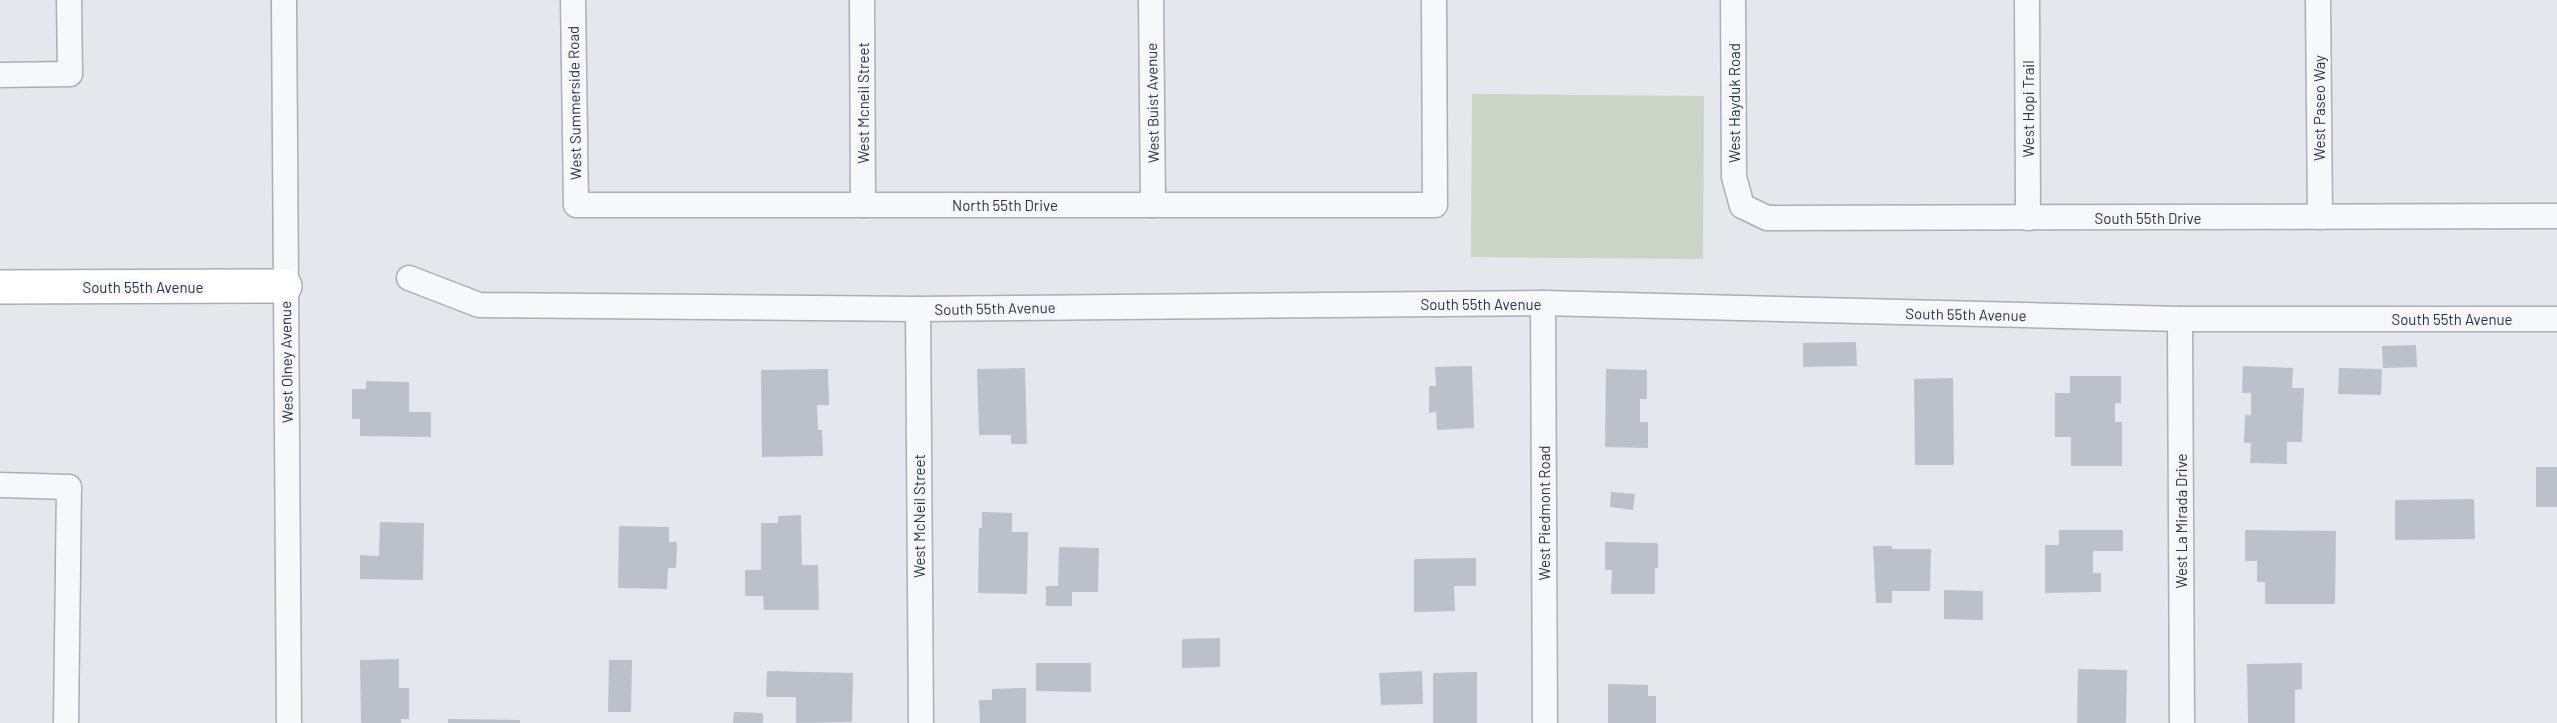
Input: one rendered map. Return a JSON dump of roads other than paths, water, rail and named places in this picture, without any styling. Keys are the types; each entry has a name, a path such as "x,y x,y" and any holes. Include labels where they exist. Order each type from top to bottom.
{"street":[{"path":"0,75 70,74 69,0"},
{"name":"West Olney Avenue","path":"284,0 289,723"},
{"name":"West Summerside Road","path":"573,0 576,205"},
{"name":"West Mcneil Street","path":"862,0 863,205"},
{"name":"West Buist Avenue","path":"1151,0 1153,205"},
{"name":"North 55th Drive","path":"576,205 1435,205 1434,0"},
{"name":"West Hayduk Road","path":"1734,0 1734,177 1742,206"},
{"name":"West Hopi Trail","path":"2027,0 2028,218"},
{"name":"West Paseo Way","path":"2318,0 2320,217"},
{"name":"South 55th Drive","path":"1742,206 1767,218 2557,216"},
{"name":"South 55th Avenue","path":"409,278 479,305 918,309 1543,303 2180,319 2557,319"},
{"name":"South 55th Avenue","path":"0,287 285,286"},
{"name":"West Piedmont Road","path":"1543,303 1545,723"},
{"name":"West McNeil Street","path":"918,309 921,723"},
{"name":"West La Mirada Drive","path":"2180,319 2182,723"},
{"path":"0,485 69,487 66,723"}]}
